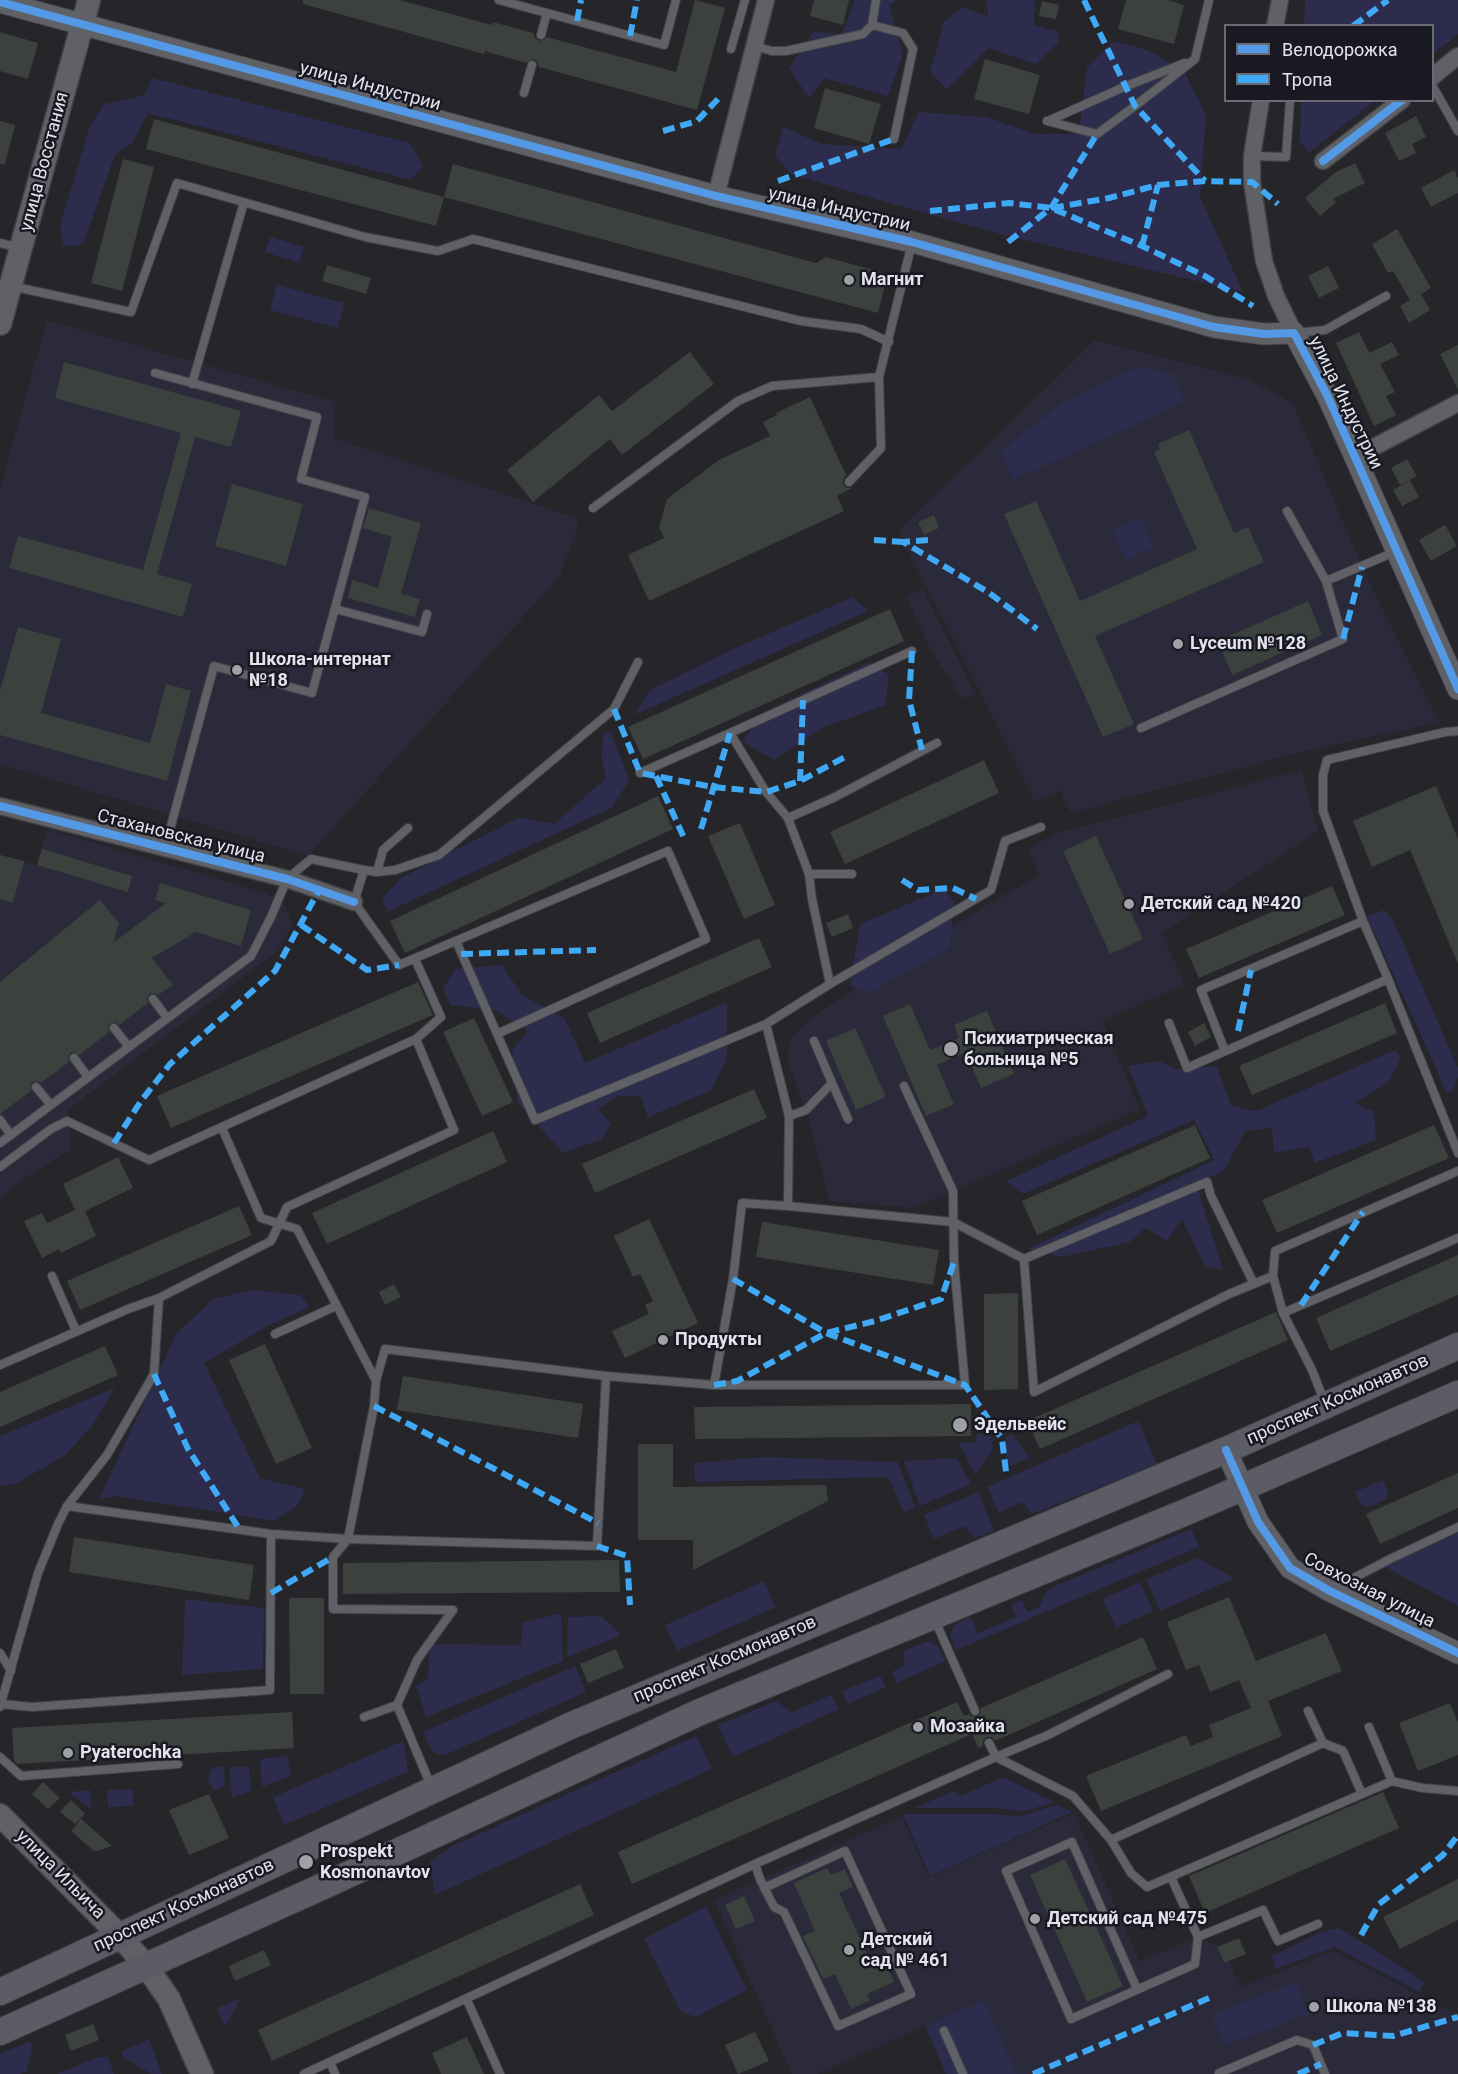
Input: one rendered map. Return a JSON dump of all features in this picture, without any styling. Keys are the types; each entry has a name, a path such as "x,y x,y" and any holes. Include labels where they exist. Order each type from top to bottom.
{"main road":[{"name":"улица Восстания","path":"0,324 10,286 10,246 89,0"},
{"name":"проспект Космонавтов","path":"0,1992 640,1695 1226,1450 1458,1346"},
{"name":"проспект Космонавтов","path":"0,2032 700,1712 1243,1488 1458,1394"},
{"name":"улица Ильича","path":"0,1815 120,1936 146,1966 169,1999 202,2074"}],"street":[{"path":"1275,24 1280,0"},
{"path":"716,196 763,1"},
{"name":"улица Индустрии","path":"0,2 716,196 912,242 1214,327 1264,334 1294,333 1327,395 1458,689"},
{"path":"1434,75 1458,56"},
{"path":"1261,102 1252,156 1252,182 1264,261 1276,296 1294,333"},
{"path":"1323,161 1399,102"},
{"path":"1355,457 1458,403"},
{"name":"Стахановская улица","path":"0,806 287,879 354,902"},
{"name":"Совхозная улица","path":"1226,1450 1258,1522 1290,1568 1330,1591 1458,1653"}],"lane":[{"path":"499,0 664,45 676,0"},
{"path":"731,49 745,0"},
{"path":"753,46 772,51 786,51 863,34 872,25 876,0"},
{"path":"1195,59 1047,121 1097,134 1195,59 1209,0"},
{"path":"541,36 547,13"},
{"path":"872,25 903,33 913,49 894,139"},
{"path":"524,93 532,65"},
{"path":"1434,89 1458,131"},
{"path":"1252,156 1286,157 1290,102"},
{"path":"10,286 131,312 177,183 365,237 438,251 473,239 801,321 861,329 889,342"},
{"path":"192,384 244,202"},
{"path":"849,482 880,448 879,377 912,242"},
{"path":"1294,333 1325,330 1386,296"},
{"path":"155,373 317,417 301,479 365,497 312,693 214,666 165,848"},
{"path":"593,508 738,400 772,386 879,377"},
{"path":"1141,728 1343,639 1326,581 1287,511"},
{"path":"1326,581 1397,550"},
{"path":"335,609 422,632 427,614"},
{"path":"640,773 912,651"},
{"path":"0,1143 251,956 287,879 311,859 377,872 395,870 439,855 614,709 638,662"},
{"path":"1458,731 1445,732 1327,760 1323,775 1323,811 1363,921 1458,1154"},
{"path":"730,733 766,792 788,818 809,874 830,984"},
{"path":"788,818 833,798 937,743"},
{"path":"456,941 535,1120 766,1024 992,890 1005,841 1041,827"},
{"path":"377,872 383,850 408,828"},
{"path":"364,870 354,902 399,965 668,851 706,939 497,1034"},
{"path":"809,874 852,874"},
{"path":"1226,1051 1201,990 1363,921"},
{"path":"0,1167 51,1129 67,1121 149,1160 416,1039 441,1017 415,959"},
{"path":"1168,1023 1188,1068 1388,979"},
{"path":"153,999 167,1018"},
{"path":"766,1024 789,1116 788,1206"},
{"path":"114,1028 129,1047"},
{"path":"0,1365 128,1308 159,1298 271,1241 286,1207 454,1130 416,1039"},
{"path":"814,1041 848,1119"},
{"path":"74,1058 88,1077"},
{"path":"789,1116 806,1110 832,1083"},
{"path":"364,1717 397,1705 417,1660 453,1610 333,1609 333,1557 348,1539 374,1406 376,1381 385,1349 606,1376 714,1384 965,1385 954,1262 953,1191 904,1086"},
{"path":"36,1087 51,1105"},
{"path":"0,1120 11,1135"},
{"path":"222,1128 261,1218 297,1229 376,1381"},
{"path":"1326,1406 1312,1370 1283,1313 1273,1276 1275,1251 1458,1171"},
{"path":"1024,1259 1207,1182 1211,1196 1254,1284"},
{"path":"714,1384 734,1279 742,1203 953,1222 1024,1259"},
{"path":"1283,1313 1458,1238"},
{"path":"1024,1259 1034,1392 1229,1294 1273,1276"},
{"path":"52,1276 76,1331"},
{"path":"159,1298 154,1374 106,1455 67,1506 58,1524 38,1573 1,1705 32,1707 270,1690 271,1534"},
{"path":"275,1334 336,1306"},
{"path":"67,1506 271,1534 348,1539 597,1545 606,1376"},
{"path":"1330,1591 1458,1527"},
{"path":"933,1616 975,1711"},
{"path":"0,1653 11,1671"},
{"path":"304,2074 755,1864 1048,1735 1168,1674"},
{"path":"397,1705 433,1790"},
{"path":"1308,1711 1323,1743 1343,1751 1362,1794"},
{"path":"1369,1727 1392,1781"},
{"path":"988,1743 996,1757 1073,1796 1111,1840 1131,1874 1147,1887 1392,1781 1422,1788 1458,1791"},
{"path":"1111,1840 1323,1743"},
{"path":"0,1757 21,1776 178,1764"},
{"path":"1137,1989 1072,1842 1006,1871 1071,2019 1195,1964 1198,1937 1171,1877"},
{"path":"755,1864 764,1888 774,1907 784,1912 838,2026 911,1994 845,1851 764,1888"},
{"path":"1198,1937 1263,1910 1278,1941 1318,1924"},
{"path":"467,2000 500,2074"},
{"path":"944,2031 963,2074"},
{"path":"1219,2073 1297,2040 1313,2045 1325,2074"},
{"path":"330,2062 335,2074"}],"shaded area":[{"path":"855,0 897,0 889,5 903,54 888,96 824,78 809,98 789,68 813,32 842,34"},
{"path":"986,0 1035,0 1034,25 1059,32 1058,43 1036,64 988,48 947,90 930,72 944,22 963,7 988,16"},
{"path":"1305,0 1458,0 1458,34 1434,53 1434,24 1304,24"},
{"path":"1113,41 1147,50 1183,70 1206,114 1200,197 1243,292 1004,235 896,205 791,174 775,156 783,127 822,144 901,149 919,112 986,117 1035,134 1079,134 1087,68"},
{"path":"152,78 410,143 423,166 411,180 148,113 132,143 115,155 83,244 63,247 60,226 90,126 104,104 144,95"},
{"path":"1301,102 1373,102 1309,153 1300,141"},
{"path":"270,237 304,247 299,263 265,252"},
{"path":"277,285 344,303 338,328 270,310"},
{"name":"Школа-интернат №18","path":"47,320 336,402 333,438 577,518 578,527 560,576 308,856 0,764 0,489"},
{"name":"Lyceum №128","path":"1095,340 1249,380 1293,403 1362,567 1439,722 1298,753 1071,813 1060,791 1035,801 898,531"},
{"path":"1138,367 1172,373 1185,402 1013,480 1000,452 1066,400"},
{"path":"1141,517 1154,547 1126,560 1112,530"},
{"path":"923,588 975,693 962,699 929,647 906,596"},
{"path":"853,597 868,611 634,715 650,690 733,649"},
{"path":"870,662 889,675 885,705 822,728 774,760 743,742 761,713"},
{"path":"604,732 611,732 629,781 611,808 387,912 382,898 401,878 520,817 554,824 606,778 601,755"},
{"name":"Психиатрическая больница №5","path":"1302,770 1318,831 1162,933 1185,984 1102,1021 1140,1109 914,1208 830,1201 806,1110 787,1061 791,1037 818,1013 993,901 1039,876 1028,848 1057,833"},
{"path":"47,829 266,893 285,906 293,925 278,951 68,1110 71,1149 18,1183 0,1199 0,855 37,865"},
{"path":"944,889 954,902 950,948 869,993 850,986 860,924"},
{"path":"1384,910 1393,920 1458,1068 1458,1077 1453,1091 1447,1093 1367,916"},
{"path":"502,965 522,995 565,1019 585,1063 727,1002 727,1060 710,1091 648,1117 640,1096 618,1096 598,1109 611,1123 602,1139 563,1153 518,1103 512,1050 528,1031 495,1010 450,1005 443,989 455,969"},
{"path":"1395,1050 1401,1058 1389,1082 1355,1103 1374,1112 1376,1140 1315,1163 1309,1147 1274,1153 1272,1128 1245,1131 1224,1171 1196,1183 1223,1270 1205,1266 1182,1219 1167,1241 1145,1228 1130,1242 1061,1257 1028,1249 1214,1160 1194,1120 1023,1194 1006,1181 1148,1116 1128,1066 1159,1061 1176,1069 1217,1066 1231,1106 1256,1111"},
{"path":"253,1290 300,1295 310,1307 269,1325 204,1363 260,1478 305,1489 298,1505 275,1521 115,1496 99,1499 176,1334 213,1299"},
{"path":"115,1388 93,1425 64,1456 15,1484 0,1486 0,1436"},
{"path":"1138,1421 1157,1464 1032,1514 1022,1502 999,1513 987,1487"},
{"path":"977,1433 991,1436 993,1449 975,1475 959,1443 976,1442"},
{"path":"1011,1433 1030,1458 1007,1467 1005,1439"},
{"path":"764,1457 898,1462 915,1508 904,1512 888,1477 695,1482 694,1463"},
{"path":"956,1458 971,1484 920,1506 904,1461"},
{"path":"1383,1480 1388,1493 1385,1500 1369,1507 1361,1504 1355,1492"},
{"path":"978,1492 994,1531 975,1538 964,1526 934,1539 924,1515"},
{"path":"1191,1529 1199,1547 956,1650 950,1635 955,1624 971,1617 978,1633 1016,1617 1011,1604 1022,1600 1027,1612 1039,1607 1048,1589"},
{"path":"1458,1530 1458,1606 1381,1565"},
{"path":"1197,1558 1235,1578 1160,1611 1146,1579"},
{"path":"764,1581 776,1607 677,1651 665,1625"},
{"path":"1140,1582 1153,1611 1116,1628 1103,1599"},
{"path":"185,1599 264,1608 263,1669 182,1675"},
{"path":"561,1613 563,1661 426,1717 416,1686 428,1678 430,1644 521,1645 522,1623"},
{"path":"601,1616 620,1636 567,1657 568,1617"},
{"path":"929,1641 938,1646 945,1661 897,1683 892,1672 904,1665 903,1651"},
{"path":"575,1666 586,1692 445,1755 436,1754 430,1747 423,1732"},
{"path":"880,1676 886,1687 848,1704 842,1691"},
{"path":"831,1695 839,1709 733,1757 718,1725 776,1701 792,1712"},
{"path":"696,1736 712,1769 435,1895 430,1862 450,1847"},
{"path":"403,1741 407,1772 284,1825 273,1797"},
{"path":"287,1756 291,1776 262,1787 260,1759"},
{"path":"212,1767 224,1767 225,1786 213,1791 208,1779"},
{"path":"229,1767 249,1767 251,1791 232,1798"},
{"path":"1003,1777 1054,1802 1017,1811 996,1808 914,1808 954,1791 961,1796"},
{"path":"133,1789 133,1806 108,1807 107,1790"},
{"path":"90,1790 92,1810 69,1792"},
{"path":"1057,1805 1073,1812 930,1876 903,1814 1020,1816"},
{"path":"1074,1813 1140,1961 1198,1937 1217,1947 1224,1963 1229,1961 1240,1987 1333,1951 1458,2015 1458,2074 1017,2074 984,2000 817,2074 792,2074 714,1900 902,1816 929,1877"},
{"path":"706,1906 747,1990 696,2017 681,2012 644,1939"},
{"path":"1339,1928 1425,1983 1419,1992 1335,1947 1275,1969 1272,1956 1321,1932"},
{"path":"1296,1982 1308,2014 1224,2046 1212,2014"},
{"path":"241,1998 225,2027 217,2008"},
{"path":"984,2000 1017,2074 946,2074 925,2026"},
{"path":"149,2039 162,2074 151,2074 123,2057 121,2052"},
{"path":"30,2041 32,2048 27,2071 20,2074 0,2074 0,2054"},
{"path":"108,2057 114,2074 57,2074 95,2058"}],"building":[{"path":"303,0 399,0 492,25 493,22 533,33 540,41 547,37 676,72 695,0 725,8 697,110 539,67 537,61 533,59 526,63 485,51 484,54 303,4"},
{"path":"814,0 849,0 843,25 810,16"},
{"path":"1126,0 1167,0 1184,5 1174,44 1118,29"},
{"path":"1042,1 1059,5 1056,19 1039,16"},
{"path":"0,32 38,43 28,79 0,71"},
{"path":"985,59 1040,75 1029,114 974,99"},
{"path":"825,88 881,104 869,144 814,128"},
{"path":"1416,116 1426,137 1412,144 1416,153 1399,161 1385,133"},
{"path":"154,119 444,197 436,226 146,149"},
{"path":"0,121 15,125 5,164 0,164"},
{"path":"123,159 154,167 122,291 91,283"},
{"path":"1355,163 1365,183 1333,199 1336,202 1320,216 1305,198 1336,172"},
{"path":"453,164 816,263 826,257 888,274 878,313 444,197"},
{"path":"1454,170 1458,178 1458,193 1431,207 1421,188"},
{"path":"1397,229 1431,288 1421,294 1430,310 1409,323 1400,306 1410,300 1393,271 1388,273 1372,244"},
{"path":"327,265 371,278 366,294 322,281"},
{"path":"1328,266 1339,288 1319,298 1308,276"},
{"path":"1359,332 1369,353 1392,342 1399,355 1380,364 1395,392 1386,396 1396,415 1374,426 1336,343"},
{"path":"1458,345 1458,390 1440,354"},
{"path":"690,352 714,384 622,455 610,439 533,502 507,470 599,395 612,411"},
{"path":"64,362 241,411 231,447 195,437 157,574 192,584 183,617 9,568 18,536 143,570 181,433 55,398"},
{"path":"810,397 846,475 843,484 847,488 852,488 837,496 844,511 649,601 628,555 664,538 659,527 667,499 719,460 770,436 763,422 777,415 776,413"},
{"path":"1189,430 1234,533 1248,527 1264,562 1095,636 1134,724 1103,737 1004,514 1036,501 1080,601 1197,549 1154,452 1160,449 1158,444"},
{"path":"1407,459 1417,476 1400,485 1391,468"},
{"path":"1410,480 1419,497 1402,506 1393,490"},
{"path":"232,484 303,504 286,566 215,546"},
{"path":"369,508 421,523 401,594 420,599 415,617 348,598 352,580 378,588 392,537 363,528"},
{"path":"934,515 939,528 924,535 918,522"},
{"path":"1445,525 1457,546 1431,561 1419,540"},
{"path":"1308,601 1322,635 1232,675 1218,641"},
{"path":"890,609 904,641 643,759 628,727"},
{"path":"18,627 61,639 41,713 150,743 166,684 191,691 167,781 0,735 0,691"},
{"path":"984,760 999,793 845,864 830,832"},
{"path":"1436,786 1458,839 1458,964 1410,850 1372,867 1353,821"},
{"path":"658,796 673,829 405,953 390,921"},
{"path":"740,823 775,905 744,919 708,836"},
{"path":"1096,836 1143,939 1110,954 1063,851"},
{"path":"42,849 132,876 128,892 37,865"},
{"path":"0,855 24,861 13,903 0,899"},
{"path":"160,883 251,910 241,946 196,932 152,958 173,985 158,995 149,994 148,1003 119,1025 116,1022 111,1023 108,1026 109,1032 79,1055 74,1052 70,1053 69,1062 41,1083 32,1082 31,1091 0,1114 0,982 100,900 119,923 113,943 166,903 155,900"},
{"path":"1332,886 1345,915 1199,978 1186,949"},
{"path":"848,914 853,928 832,937 826,923"},
{"path":"759,938 772,967 600,1043 587,1013"},
{"path":"418,982 433,1015 171,1128 157,1096"},
{"path":"1385,1003 1397,1033 1252,1095 1239,1066"},
{"path":"910,1004 930,1050 959,1038 954,1025 987,1011 1014,1074 981,1088 966,1052 937,1065 954,1104 926,1116 883,1016"},
{"path":"474,1018 513,1102 482,1116 443,1032"},
{"path":"1204,1023 1211,1037 1195,1046 1188,1032"},
{"path":"855,1028 886,1097 856,1110 826,1041"},
{"path":"754,1089 767,1118 595,1193 582,1164"},
{"path":"1195,1125 1210,1158 1037,1235 1022,1201"},
{"path":"1434,1125 1449,1158 1277,1233 1262,1200"},
{"path":"493,1131 507,1162 327,1244 312,1213"},
{"path":"118,1157 133,1188 85,1211 96,1236 61,1253 59,1249 42,1258 24,1221 42,1213 47,1223 75,1210 63,1184"},
{"path":"239,1206 252,1235 80,1310 67,1281"},
{"path":"649,1219 698,1323 625,1358 612,1331 649,1314 645,1305 653,1301 640,1274 633,1277 614,1236"},
{"path":"762,1222 939,1250 933,1285 756,1257"},
{"path":"1458,1255 1458,1295 1330,1351 1316,1318"},
{"path":"394,1284 401,1297 385,1305 379,1292"},
{"path":"1018,1293 1018,1389 984,1390 984,1294"},
{"path":"1276,1312 1288,1340 1040,1449 1027,1421"},
{"path":"265,1344 312,1448 276,1464 229,1360"},
{"path":"105,1346 118,1375 0,1427 0,1392"},
{"path":"403,1376 583,1404 578,1438 397,1410"},
{"path":"971,1404 971,1436 695,1439 694,1407"},
{"path":"638,1444 673,1444 673,1487 826,1485 828,1501 693,1570 693,1540 638,1540"},
{"path":"1458,1473 1458,1508 1380,1544 1366,1514"},
{"path":"74,1537 254,1565 249,1600 69,1572"},
{"path":"619,1560 620,1592 343,1594 343,1563"},
{"path":"1229,1597 1256,1661 1326,1633 1342,1671 1268,1701 1282,1736 1101,1811 1086,1776 1186,1735 1191,1746 1213,1737 1209,1725 1251,1708 1239,1680 1210,1692 1199,1665 1186,1670 1167,1622"},
{"path":"289,1598 324,1598 324,1694 290,1694"},
{"path":"1143,1637 1157,1669 995,1741 992,1737 987,1737 983,1740 983,1746 978,1748 972,1734 632,1884 618,1852 957,1702 964,1716 969,1714 977,1717 981,1708"},
{"path":"616,1649 624,1668 588,1683 580,1664"},
{"path":"1450,1703 1458,1722 1458,1755 1418,1771 1399,1723"},
{"path":"292,1712 294,1748 17,1764 14,1761 12,1728"},
{"path":"43,1782 60,1798 48,1809 32,1794"},
{"path":"1383,1792 1399,1828 1205,1913 1189,1876"},
{"path":"209,1794 229,1838 189,1855 169,1810"},
{"path":"71,1800 85,1814 75,1824 60,1812"},
{"path":"81,1819 112,1846 94,1851 71,1831"},
{"path":"1065,1859 1123,1986 1087,2002 1030,1875"},
{"path":"827,1868 831,1875 845,1869 853,1887 839,1893 874,1969 886,1964 894,1982 867,1994 870,2000 851,2009 835,1974 823,1979 803,1936 815,1931 794,1883"},
{"path":"1458,1879 1458,1920 1400,1949 1383,1917"},
{"path":"580,1884 594,1915 272,2061 258,2030"},
{"path":"744,1896 755,1921 736,1929 725,1905"},
{"path":"1239,1938 1246,1954 1224,1963 1217,1947"},
{"path":"264,1950 271,1965 235,1981 229,1966"},
{"path":"93,2024 99,2040 71,2051 65,2035"},
{"path":"755,2032 769,2061 738,2074 725,2045"},
{"path":"467,2037 484,2074 441,2074 432,2053"}],"marked path":[{"path":"577,21 581,0"},
{"path":"630,36 637,0"},
{"path":"1084,0 1135,106 1205,181"},
{"path":"1356,24 1388,0"},
{"path":"663,131 697,121 718,99"},
{"path":"1008,242 1051,208 1097,134"},
{"path":"778,181 894,139"},
{"path":"1052,208 1109,198 1158,185 1205,181 1252,182 1278,204"},
{"path":"1142,246 1158,185"},
{"path":"930,211 1010,203 1051,208 1142,246 1205,276 1253,306"},
{"path":"874,540 903,542"},
{"path":"928,540 903,542 988,592 1037,629"},
{"path":"1343,639 1362,567"},
{"path":"912,651 909,700 922,750"},
{"path":"800,781 803,700"},
{"path":"614,709 640,773 713,787 766,792 800,781 845,757"},
{"path":"701,829 730,733"},
{"path":"656,776 685,840"},
{"path":"902,880 918,890 953,888 976,899"},
{"path":"114,1143 141,1101 170,1064 275,971 319,890"},
{"path":"301,925 367,970 399,965"},
{"path":"461,954 596,950"},
{"path":"1238,1031 1251,970"},
{"path":"1301,1305 1363,1212"},
{"path":"714,1385 737,1381 826,1333 875,1321 941,1299 954,1262"},
{"path":"733,1279 826,1333 965,1385 1002,1439 1006,1472"},
{"path":"154,1374 188,1449 240,1530"},
{"path":"374,1406 598,1523"},
{"path":"597,1546 627,1556 630,1605"},
{"path":"271,1593 333,1557"},
{"path":"1361,1935 1379,1904 1443,1855 1458,1835"},
{"path":"1033,2074 1209,1998"},
{"path":"1313,2045 1343,2033 1393,2036 1458,2017"},
{"path":"1298,2074 1321,2064"}],"cycle path":[{"path":"0,2 716,196 912,242 1214,327 1264,334 1294,333 1327,395 1458,689"},
{"path":"1323,161 1399,102"},
{"path":"0,806 287,879 354,902"},
{"path":"1226,1450 1258,1522 1290,1568 1330,1591 1458,1653"}],"place":[{"name":"Магнит","path":"849,280"},
{"name":"Lyceum №128","path":"1178,644"},
{"name":"Школа-интернат №18","path":"237,670"},
{"name":"Детский сад №420","path":"1129,904"},
{"name":"Психиатрическая больница №5","path":"951,1049"},
{"name":"Продукты","path":"663,1340"},
{"name":"Эдельвейс","path":"960,1425"},
{"name":"Мозайка","path":"918,1727"},
{"name":"Pyaterochka","path":"68,1753"},
{"name":"Prospekt Kosmonavtov","path":"306,1862"},
{"name":"Детский сад №475","path":"1035,1919"},
{"name":"Детский сад № 461","path":"849,1950"},
{"name":"Школа №138","path":"1314,2007"}]}
